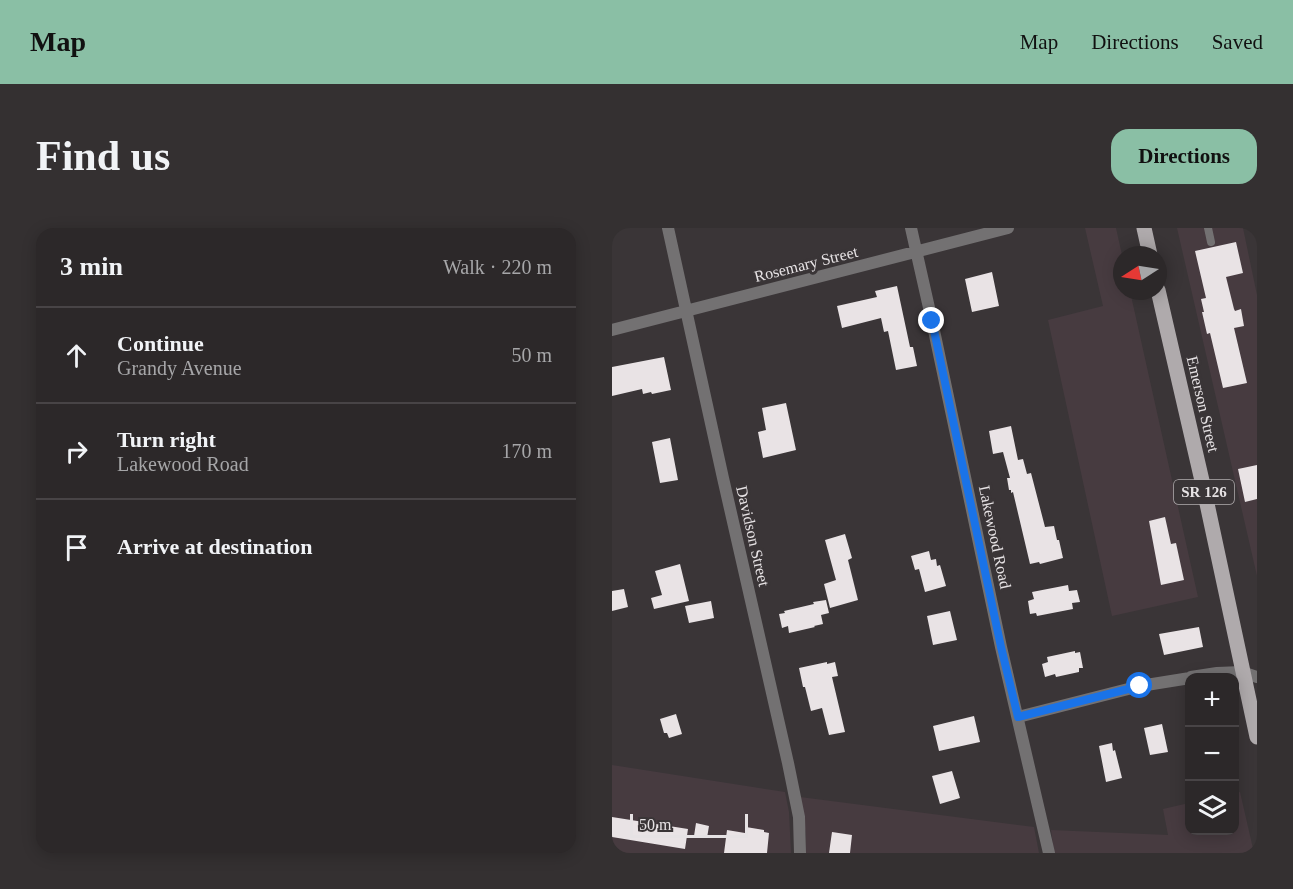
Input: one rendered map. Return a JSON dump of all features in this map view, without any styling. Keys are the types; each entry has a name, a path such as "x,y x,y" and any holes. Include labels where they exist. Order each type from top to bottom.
{"main road":[{"path":"1144,228 1148,246"},
{"name":"Emerson Street","path":"1160,300 1257,737"}],"street":[{"name":"Davidson Street","path":"668,228 788,762 799,818 800,853"},
{"name":"Lakewood Road","path":"911,228 1001,647 1049,853"},
{"name":"Rosemary Street","path":"612,330 1008,228"},
{"path":"1218,673 1242,672 1257,677"},
{"path":"1018,717 1140,686 1185,679"}],"lane":[{"path":"1208,228 1211,242"}],"shaded area":[{"path":"1085,228 1116,228 1120,246 1113,246 1113,300 1132,300 1198,597 1112,616 1048,320 1103,306"},
{"path":"1177,228 1243,228 1257,295 1257,576"},
{"path":"612,765 785,792 789,812 791,853 612,853"},
{"path":"1239,792 1254,853 1054,853 1051,830 1168,835 1163,809 1185,804 1185,835 1239,835"},
{"path":"800,797 1034,827 1039,853 806,853 806,835"}],"building":[{"path":"1236,242 1243,273 1226,277 1234,309 1235,311 1241,309 1244,326 1234,328 1247,383 1223,388 1210,333 1207,334 1202,312 1204,312 1201,299 1206,298 1195,251"},
{"path":"992,272 999,306 972,312 965,279"},
{"path":"897,286 910,347 913,347 917,366 896,370 888,331 884,332 881,318 842,328 837,306 877,297 875,291"},
{"path":"664,357 671,390 643,394 642,389 612,396 612,367"},
{"path":"786,403 796,450 763,458 758,432 766,430 762,408"},
{"path":"1011,426 1018,460 1023,459 1027,474 1031,473 1045,527 1054,526 1063,558 1030,564 1013,492 1009,490 1007,478 1010,478 1003,452 993,454 989,431"},
{"path":"670,438 678,480 660,483 652,442"},
{"path":"1257,465 1257,499 1245,502 1238,469"},
{"path":"1165,517 1171,544 1176,543 1184,580 1161,585 1149,521"},
{"path":"845,534 852,558 848,560 858,600 830,608 824,584 836,580 825,540"},
{"path":"929,551 931,560 936,559 937,566 940,565 946,586 925,592 919,569 915,570 911,556"},
{"path":"680,564 689,601 654,609 651,598 662,595 655,571"},
{"path":"1068,585 1069,591 1077,590 1080,602 1072,603 1073,609 1037,616 1036,613 1030,614 1028,601 1034,599 1032,592"},
{"path":"624,589 628,607 612,611 612,591"},
{"path":"826,600 829,613 821,615 823,624 789,633 788,626 782,628 779,614"},
{"path":"711,601 714,618 689,623 685,606"},
{"path":"950,611 957,640 933,645 927,616"},
{"path":"1199,627 1203,647 1164,655 1159,634"},
{"path":"1075,651 1075,653 1080,652 1083,668 1079,668 1079,672 1045,677 1042,664 1048,662 1047,657"},
{"path":"827,662 827,664 835,662 838,676 832,677 845,732 829,735 822,708 811,711 799,668"},
{"path":"676,714 682,734 669,738 667,733 664,733 660,719"},
{"path":"974,716 980,742 939,751 933,726"},
{"path":"1162,724 1168,752 1150,755 1144,728"},
{"path":"1112,743 1122,778 1106,782 1099,746"},
{"path":"952,771 960,798 940,804 932,776"},
{"path":"612,817 688,829 685,849 612,837"},
{"path":"696,823 709,826 707,838 694,836"},
{"path":"746,827 769,833 767,853 724,853 727,830 745,833"},
{"path":"832,832 852,835 850,853 829,853"}],"route":[{"path":"932,321 1018,717 1140,686"}]}
